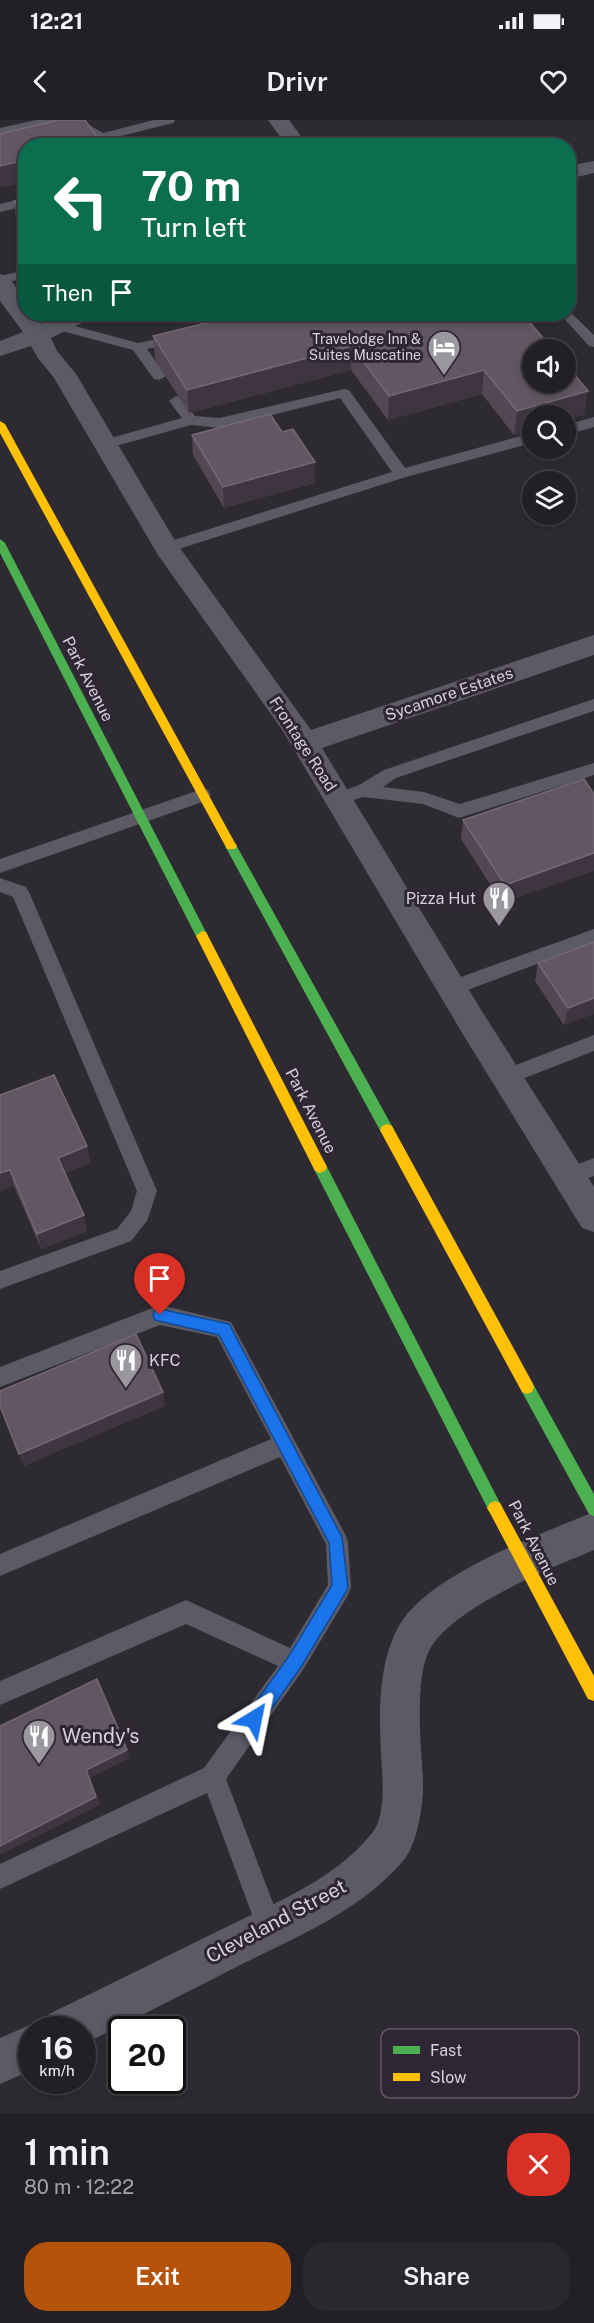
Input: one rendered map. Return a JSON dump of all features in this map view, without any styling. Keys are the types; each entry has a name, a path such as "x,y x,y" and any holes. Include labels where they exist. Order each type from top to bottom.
{"main road":[{"path":"0,424 594,1509"},
{"name":"Park Avenue","path":"0,543 522,1560 594,1693"}],"street":[{"path":"278,120 292,138"},
{"path":"576,171 594,167"},
{"name":"Frontage Road","path":"0,280 18,309"},
{"name":"Frontage Road","path":"34,321 47,330 46,353 64,374 166,548 293,724 304,743 351,795 451,988 507,1077 581,1172 594,1217"},
{"path":"0,349 67,321"},
{"name":"Sycamore Estates","path":"304,743 594,645"},
{"name":"Cleveland Street","path":"92,2016 348,1885 390,1845 400,1816 404,1794 400,1722 403,1671 414,1638 438,1609 522,1560 594,1531"},
{"path":"0,2062 18,2053"}],"lane":[{"path":"0,132 52,120"},
{"path":"71,120 101,137 169,120"},
{"path":"0,208 18,204"},
{"path":"0,280 18,276"},
{"path":"574,321 594,343"},
{"path":"47,330 138,347 160,344 193,334"},
{"path":"138,347 159,376"},
{"path":"105,444 191,420 220,423 345,393 401,474"},
{"path":"176,400 191,420"},
{"path":"576,427 594,422"},
{"path":"166,548 401,474 522,441"},
{"path":"351,795 390,774 594,705"},
{"path":"351,795 424,798 459,811 594,769"},
{"path":"0,866 202,795"},
{"path":"0,885 20,892 147,1191 140,1215 124,1235 0,1280"},
{"path":"451,988 594,936"},
{"path":"507,1077 594,1043"},
{"path":"0,1377 160,1315 224,1329 337,1542 340,1587 295,1662 213,1777 0,1877"},
{"path":"0,1565 285,1444"},
{"path":"0,1693 186,1612 295,1662"},
{"path":"213,1777 269,1927"}],"building":[{"path":"59,120 85,120 98,138 18,138 18,162 0,166 0,134"},
{"path":"214,321 529,321 544,339 522,339 522,393 576,393 576,376 588,391 538,405 522,405 522,410 517,411 484,370 389,396 352,346 187,390 153,336"},
{"path":"270,414 282,432 293,429 315,462 223,487 192,435"},
{"path":"584,779 594,794 594,853 505,885 463,820"},
{"path":"594,942 594,998 568,1008 538,963"},
{"path":"54,1075 87,1146 58,1158 84,1215 37,1234 10,1170 0,1173 0,1095"},
{"path":"136,1334 163,1392 19,1454 0,1406 0,1391"},
{"path":"97,1679 127,1750 86,1770 96,1797 0,1846 0,1726"}],"traffic: fast":[{"path":"0,543 202,936"},
{"path":"231,846 387,1130"},
{"path":"320,1167 495,1508"},
{"path":"527,1387 594,1509"}],"traffic: slow":[{"path":"0,424 231,846"},
{"path":"202,936 320,1167"},
{"path":"387,1130 527,1387"},
{"path":"495,1508 594,1693"}],"place":[{"name":"Travelodge Inn & Suites Muscatine","path":"444,376"},
{"name":"Pizza Hut","path":"499,927"},
{"name":"KFC","path":"126,1389"},
{"name":"Wendy's","path":"39,1765"}],"route":[{"path":"160,1315 224,1329 337,1542 340,1587 295,1662 254,1719"}]}
